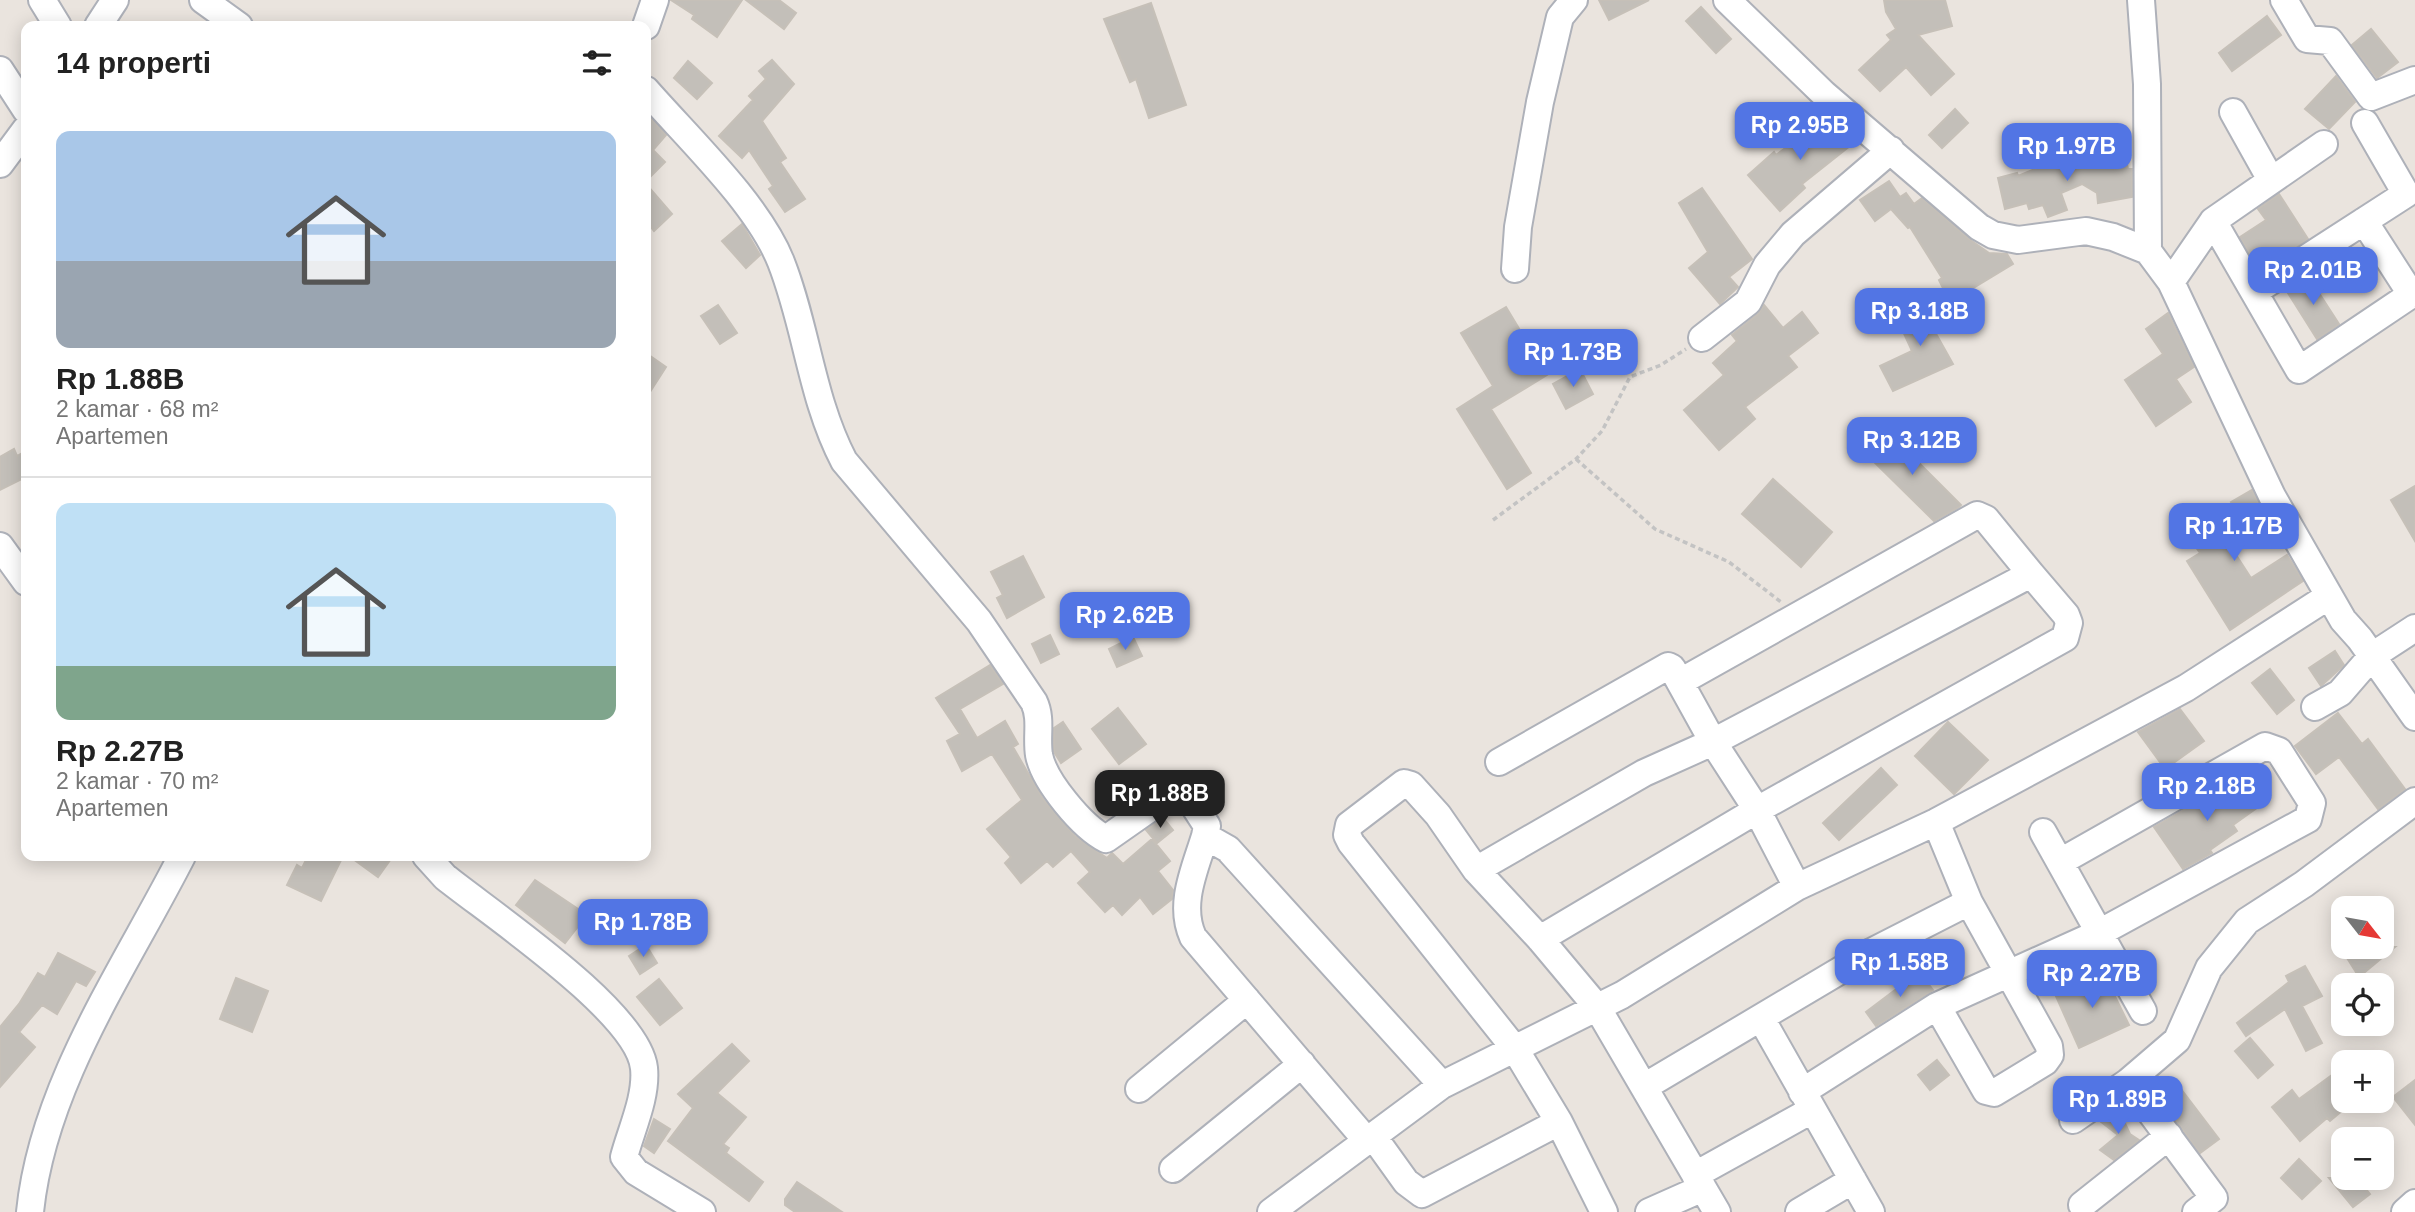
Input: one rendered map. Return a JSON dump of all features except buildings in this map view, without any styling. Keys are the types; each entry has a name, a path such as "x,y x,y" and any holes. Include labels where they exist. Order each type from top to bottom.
{"street":[{"path":"41,0 55,21"},
{"path":"101,21 115,0"},
{"path":"203,0 232,21"},
{"path":"648,21 655,0"},
{"path":"1515,269 1518,227 1543,90 1560,17 1574,0"},
{"path":"1727,0 1805,76 1965,216 1993,235 2018,240 2086,231 2148,251 2171,282 2272,496 2329,596 2343,620 2415,717"},
{"path":"2141,0 2147,84 2148,251"},
{"path":"2284,0 2307,39 2330,41 2371,97 2415,80"},
{"path":"0,70 21,102"},
{"path":"651,96 756,218 781,262 820,405 839,452 979,621 1034,702 1038,712 1040,757 1071,810 1105,839 1176,790 1187,794 1207,826 1187,898 1185,920 1193,937 1406,1182 1422,1194 1559,1122"},
{"path":"2232,112 2271,180"},
{"path":"2254,292 2406,194 2365,123"},
{"path":"0,164 21,136"},
{"path":"2171,282 2213,221 2323,144"},
{"path":"1702,338 1748,302 1767,265 1793,234 1891,150"},
{"path":"2213,221 2299,370 2413,293 2364,221"},
{"path":"1540,939 1757,810 2065,638 2069,623 2066,615 1986,519 1977,516 1680,682"},
{"path":"0,546 21,575"},
{"path":"1476,870 1644,773 1713,742 2031,574"},
{"path":"1271,1212 1442,1085 1597,1007 1797,887 1936,822 2186,688 2329,596"},
{"path":"2315,707 2340,693 2372,656 2415,628"},
{"path":"1499,762 1664,667 1672,668 1713,742 1757,810 1797,887"},
{"path":"1649,1212 1699,1182 1937,1006 2099,933 2308,819 2312,803 2279,751 2264,746 2060,862"},
{"path":"1604,1212 1559,1122 1516,1049 1347,835 1349,825 1404,783 1411,785 1438,815 1476,870 1540,939 1597,1007 1717,1212"},
{"path":"2073,1120 2128,1082 2178,1040 2209,968 2246,921 2304,884 2415,802"},
{"path":"1936,822 1969,902 2050,1052 2045,1062 1994,1093 1986,1091 1937,1006"},
{"path":"2043,832 2143,1011"},
{"path":"1205,836 1228,849 1442,1085"},
{"path":"30,1212 41,1153 77,1057 179,861"},
{"path":"431,861 477,904 592,993 622,1026 644,1065 644,1082 624,1157 636,1172 702,1212"},
{"path":"1644,1087 1762,1020 1873,951 1969,902"},
{"path":"1139,1089 1247,1000"},
{"path":"1762,1020 1871,1212"},
{"path":"1173,1169 1301,1064"},
{"path":"2128,1082 2214,1198 2196,1212"},
{"path":"2082,1205 2169,1136"},
{"path":"1799,1212 1853,1180"},
{"path":"2405,1212 2415,1203"}],"path":[{"path":"1493,520 1576,459 1602,431 1630,377 1671,360 1702,338"},
{"path":"1576,459 1655,529 1707,550 1749,575 1777,599 1791,619"}]}
